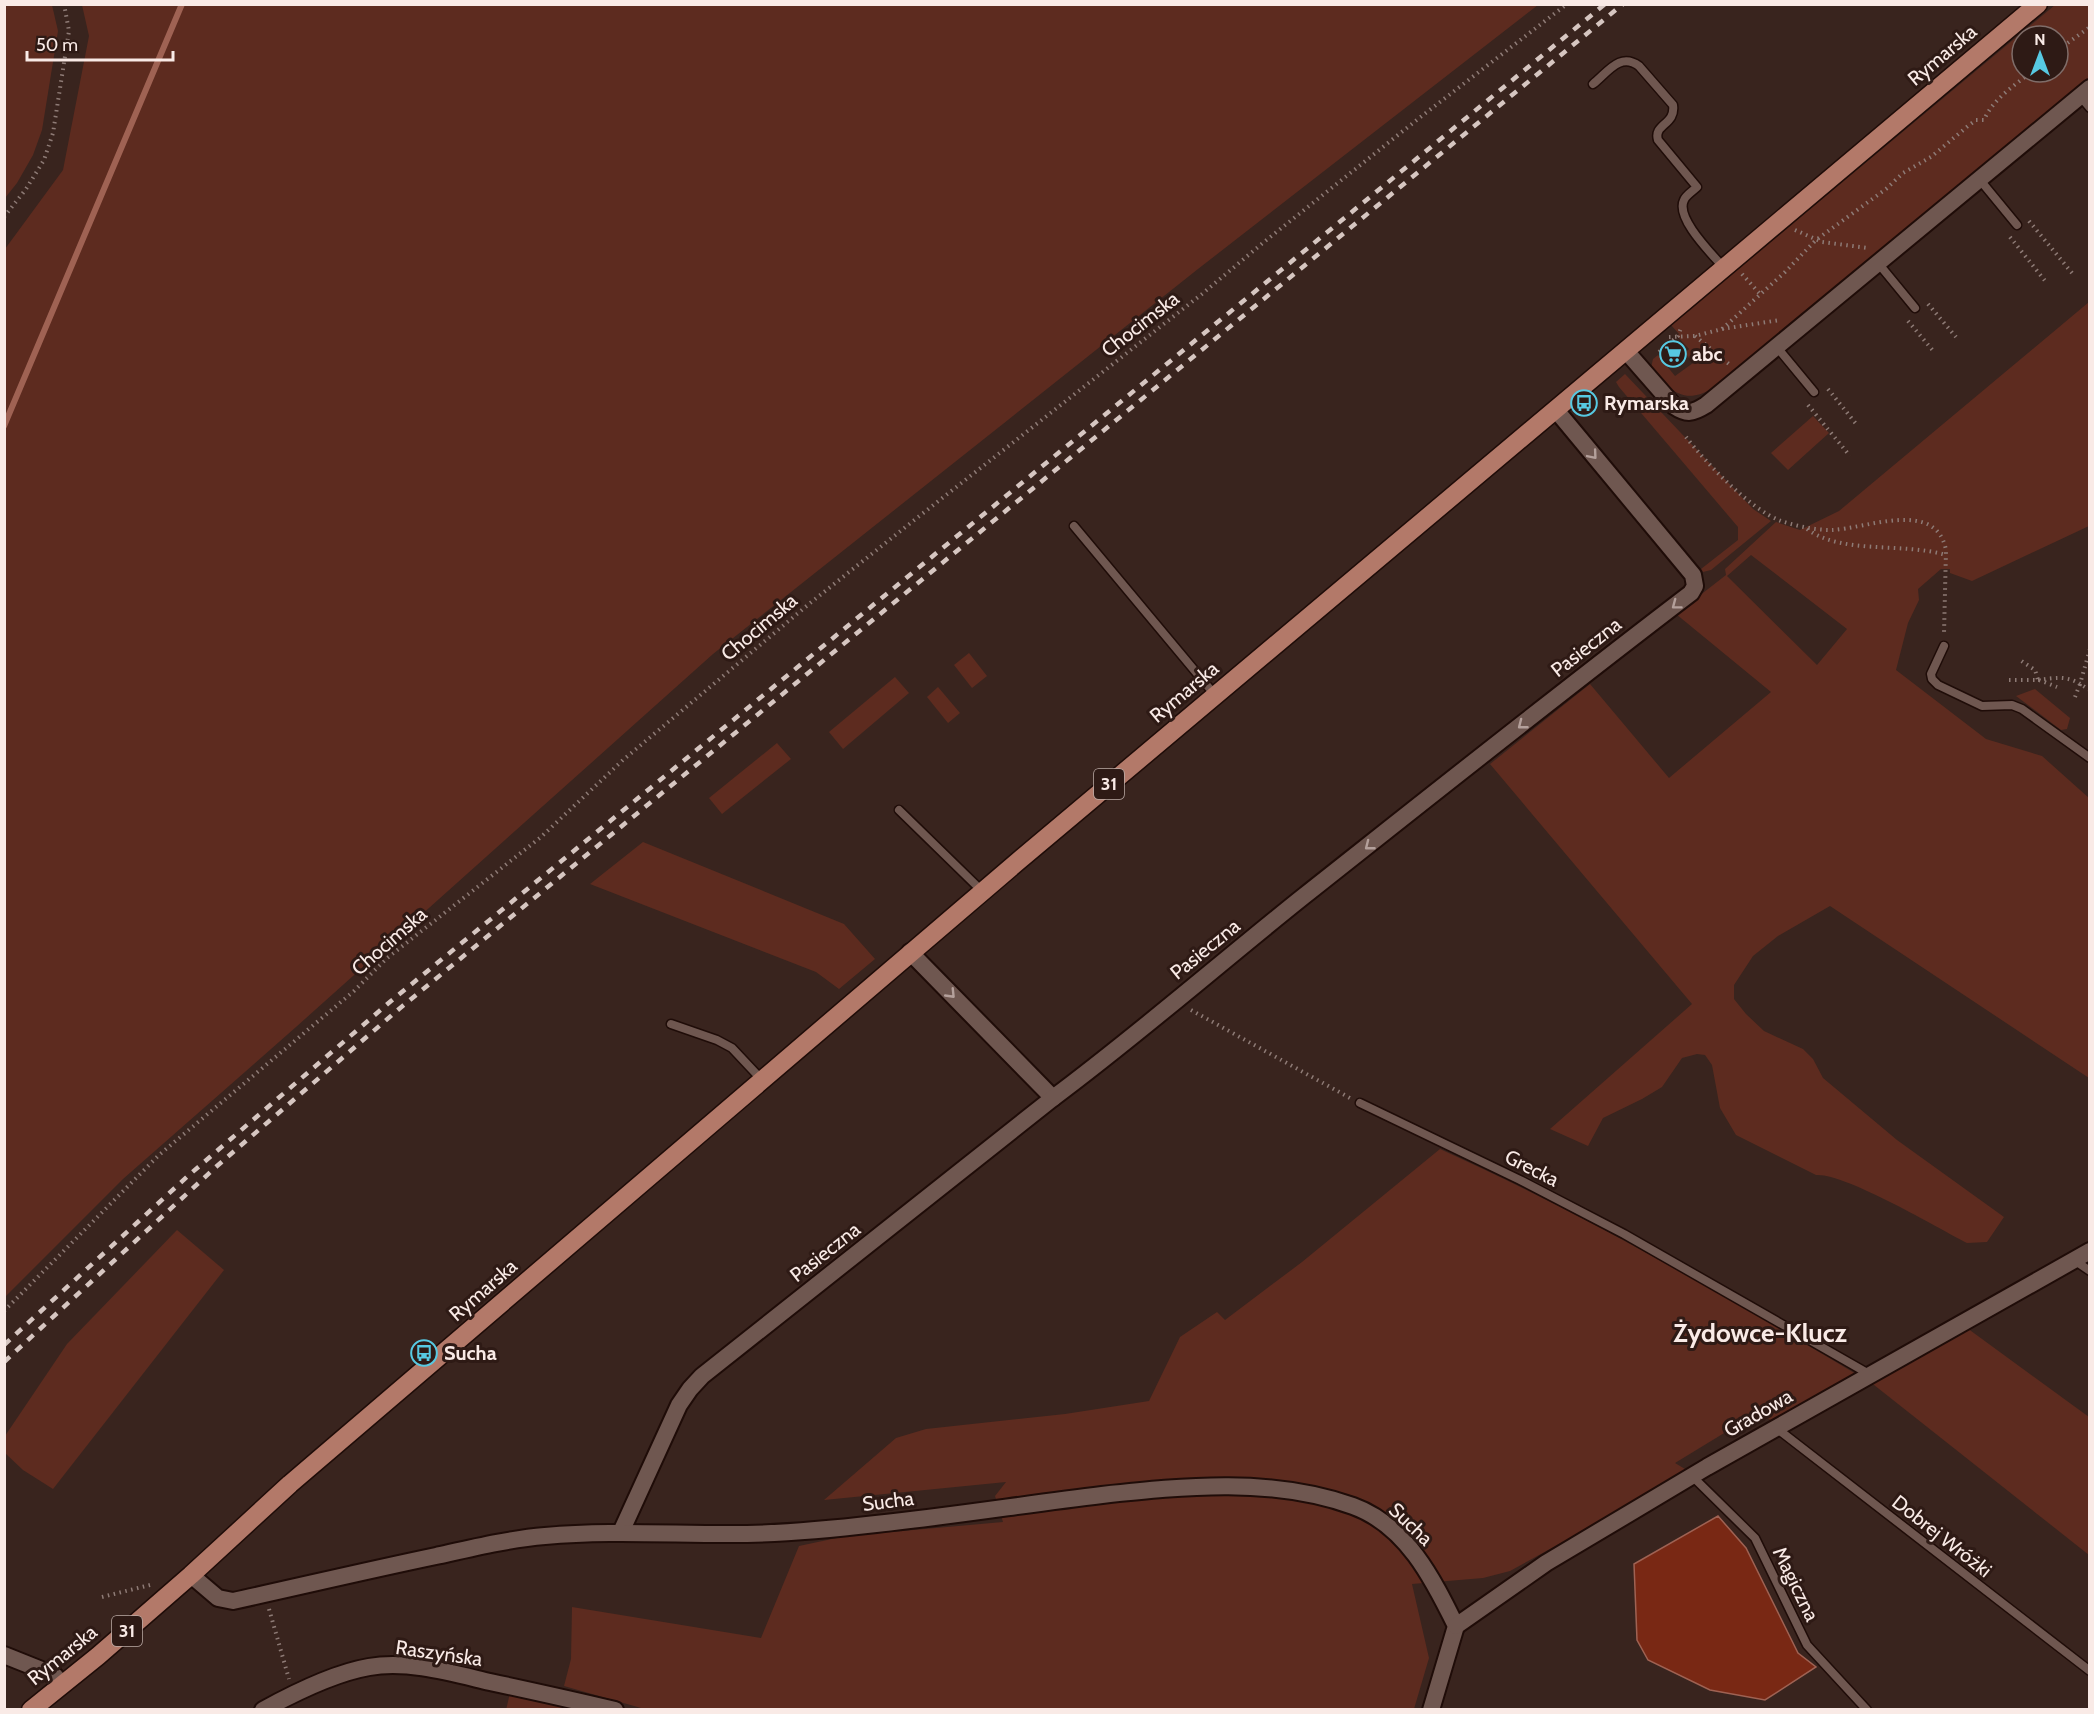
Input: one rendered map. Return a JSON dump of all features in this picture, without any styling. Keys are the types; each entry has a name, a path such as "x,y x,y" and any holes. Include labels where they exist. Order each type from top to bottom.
{"main road":[{"name":"Rymarska","path":"31,1710 98,1656 290,1484 910,952 2038,4"}],"street":[{"path":"1626,351 1674,406 1684,413 1694,412 1706,405 1980,180 2086,97"},
{"name":"Pasieczna","path":"621,1532 679,1405 702,1376 1091,1070 1582,676 1691,593 1695,586 1693,575 1556,410"},
{"path":"910,952 1053,1098"},
{"name":"Gradowa","path":"1456,1626 1546,1563 1692,1476 1775,1427 2090,1251"},
{"name":"Sucha","path":"191,1575 207,1591 224,1601 233,1601 541,1536 621,1532 747,1534 813,1530 1149,1490 1244,1486 1318,1496 1355,1507 1383,1521 1427,1570 1456,1626"},
{"path":"1431,1710 1456,1626"},
{"path":"6,1657 54,1675 62,1684"},
{"name":"Raszyńska","path":"263,1710 355,1671 368,1667 393,1665 470,1677 615,1710"}],"lane":[{"path":"1593,84 1618,62 1632,61 1673,105 1674,112 1671,119 1657,135 1697,187 1683,203 1685,221 1724,268"},
{"path":"1980,180 2017,225"},
{"path":"1884,258 1915,308"},
{"path":"1776,346 1814,392"},
{"path":"1074,526 1215,695"},
{"path":"1944,646 1931,674 1932,679 1938,685 1982,706 2017,706 2090,758"},
{"path":"899,810 982,891"},
{"path":"671,1024 717,1040 732,1048 762,1080"},
{"name":"Grecka","path":"1360,1103 1520,1180 1624,1234 1869,1374"},
{"path":"2073,1260 2090,1271"},
{"name":"Dobrej Wróżki","path":"1775,1427 2090,1671"},
{"name":"Magiczna","path":"1692,1476 1755,1538 1807,1645 1868,1710"}],"path":[{"path":"4,217 26,189 44,160 54,133 69,31 64,4"},
{"name":"Chocimska","path":"4,1311 159,1155 354,991 386,959 541,837 623,760 899,532 1567,4"},
{"path":"2070,41 2090,27"},
{"path":"1722,329 1785,272 1816,240 1886,189 1903,173 1940,150 1976,120 1984,120 1993,105 2016,84"},
{"path":"2029,220 2072,273"},
{"path":"1778,222 1816,240 1879,249 1884,258"},
{"path":"2010,237 2046,282"},
{"path":"1749,282 1760,294"},
{"path":"1927,304 1956,337"},
{"path":"1663,337 1695,336 1777,320 1788,320 1803,325"},
{"path":"1908,320 1935,353"},
{"path":"1659,351 1678,336"},
{"path":"1695,336 1742,375"},
{"path":"1828,389 1857,425"},
{"path":"1807,404 1850,456"},
{"path":"1686,437 1709,465 1769,516 1805,527 1832,530 1911,519 1925,522 1937,529 1944,538 1946,555 1944,646"},
{"path":"1805,527 1821,537 1857,545 1906,547 1946,555"},
{"path":"2075,697 2090,649"},
{"path":"2020,660 2035,670 2038,680"},
{"path":"2009,680 2038,680 2057,677 2072,679 2090,690"},
{"path":"2038,680 2057,687"},
{"path":"1175,1001 1360,1103"},
{"path":"102,1597 159,1584"},
{"path":"264,1594 294,1695"}],"shaded area":[{"path":"5,4 52,5 58,31 42,130 33,155 17,183 5,198"},
{"path":"82,4 1538,5 1198,269 713,654 123,1179 5,1297 5,249 63,170 89,36"},
{"path":"2055,5 2089,5 2089,78 1713,388 1694,396 1678,393 1664,383 1651,368 1653,359 1658,355 1675,376 1693,363 1685,353 1689,349 1677,336 1679,334 1671,325 2010,42 2010,84 2070,84 2070,24 2032,24"},
{"path":"2089,302 2089,526 1972,581 1950,573 1950,569 1941,569 1918,589 1919,600 1908,623 1896,670 1986,739 2042,756 2089,798 2089,1078 1830,906 1778,936 1753,956 1734,985 1734,999 1764,1031 1803,1049 1813,1059 1823,1078 1897,1140 2004,1217 1987,1242 1967,1243 1869,1192 1830,1177 1816,1175 1736,1135 1720,1108 1712,1065 1705,1055 1697,1054 1682,1058 1662,1087 1603,1118 1588,1146 1550,1129 1692,1004 1490,764 1590,684 1669,778 1771,692 1676,614 1726,575 1725,569 1776,522 1800,530 1839,511","holes":["1751,555 1847,629 1817,665 1727,576"]},
{"path":"1625,374 1753,509 1771,521 1711,570 1703,572 1701,569 1738,540 1738,527 1619,387 1616,382"},
{"path":"1813,416 1829,433 1788,470 1771,453"},
{"path":"969,653 987,676 972,688 954,665"},
{"path":"895,677 909,693 843,749 829,732"},
{"path":"938,687 960,713 948,723 927,697"},
{"path":"2035,689 2070,718 2067,729 2061,730 2016,696"},
{"path":"777,743 791,759 722,814 709,798"},
{"path":"643,842 844,924 875,959 839,989 816,972 590,884"},
{"path":"1440,1149 1599,1227 1856,1374 1775,1422 1757,1413 1675,1463 1690,1472 1510,1571 1483,1578 1412,1584 1429,1658 1414,1709 648,1710 564,1686 571,1659 572,1607 761,1638 799,1546 846,1536 1003,1522 995,1496 1006,1482 824,1500 896,1438 926,1429 1065,1414 1149,1401 1180,1337 1217,1312 1225,1320 1302,1262"},
{"path":"177,1230 224,1270 53,1489 23,1470 5,1453 5,1436 67,1344"},
{"path":"1967,1328 2089,1417 2089,1555 1869,1381"},
{"path":"1718,1516 1746,1548 1798,1653 1816,1667 1765,1700 1710,1690 1648,1660 1637,1640 1634,1564"},
{"path":"510,1693 581,1710 506,1710"}],"waterway":[{"path":"4,426 182,4"}],"railway":[{"path":"4,1345 189,1175 391,1001 1605,4"},
{"path":"4,1362 217,1166 399,1009 1623,4"}],"place":[{"name":"abc","path":"1673,354"},
{"name":"Rymarska","path":"1584,403"},
{"name":"Sucha","path":"424,1353"}],"district":[{"name":"Żydowce-Klucz","path":"1760,1333"}]}
